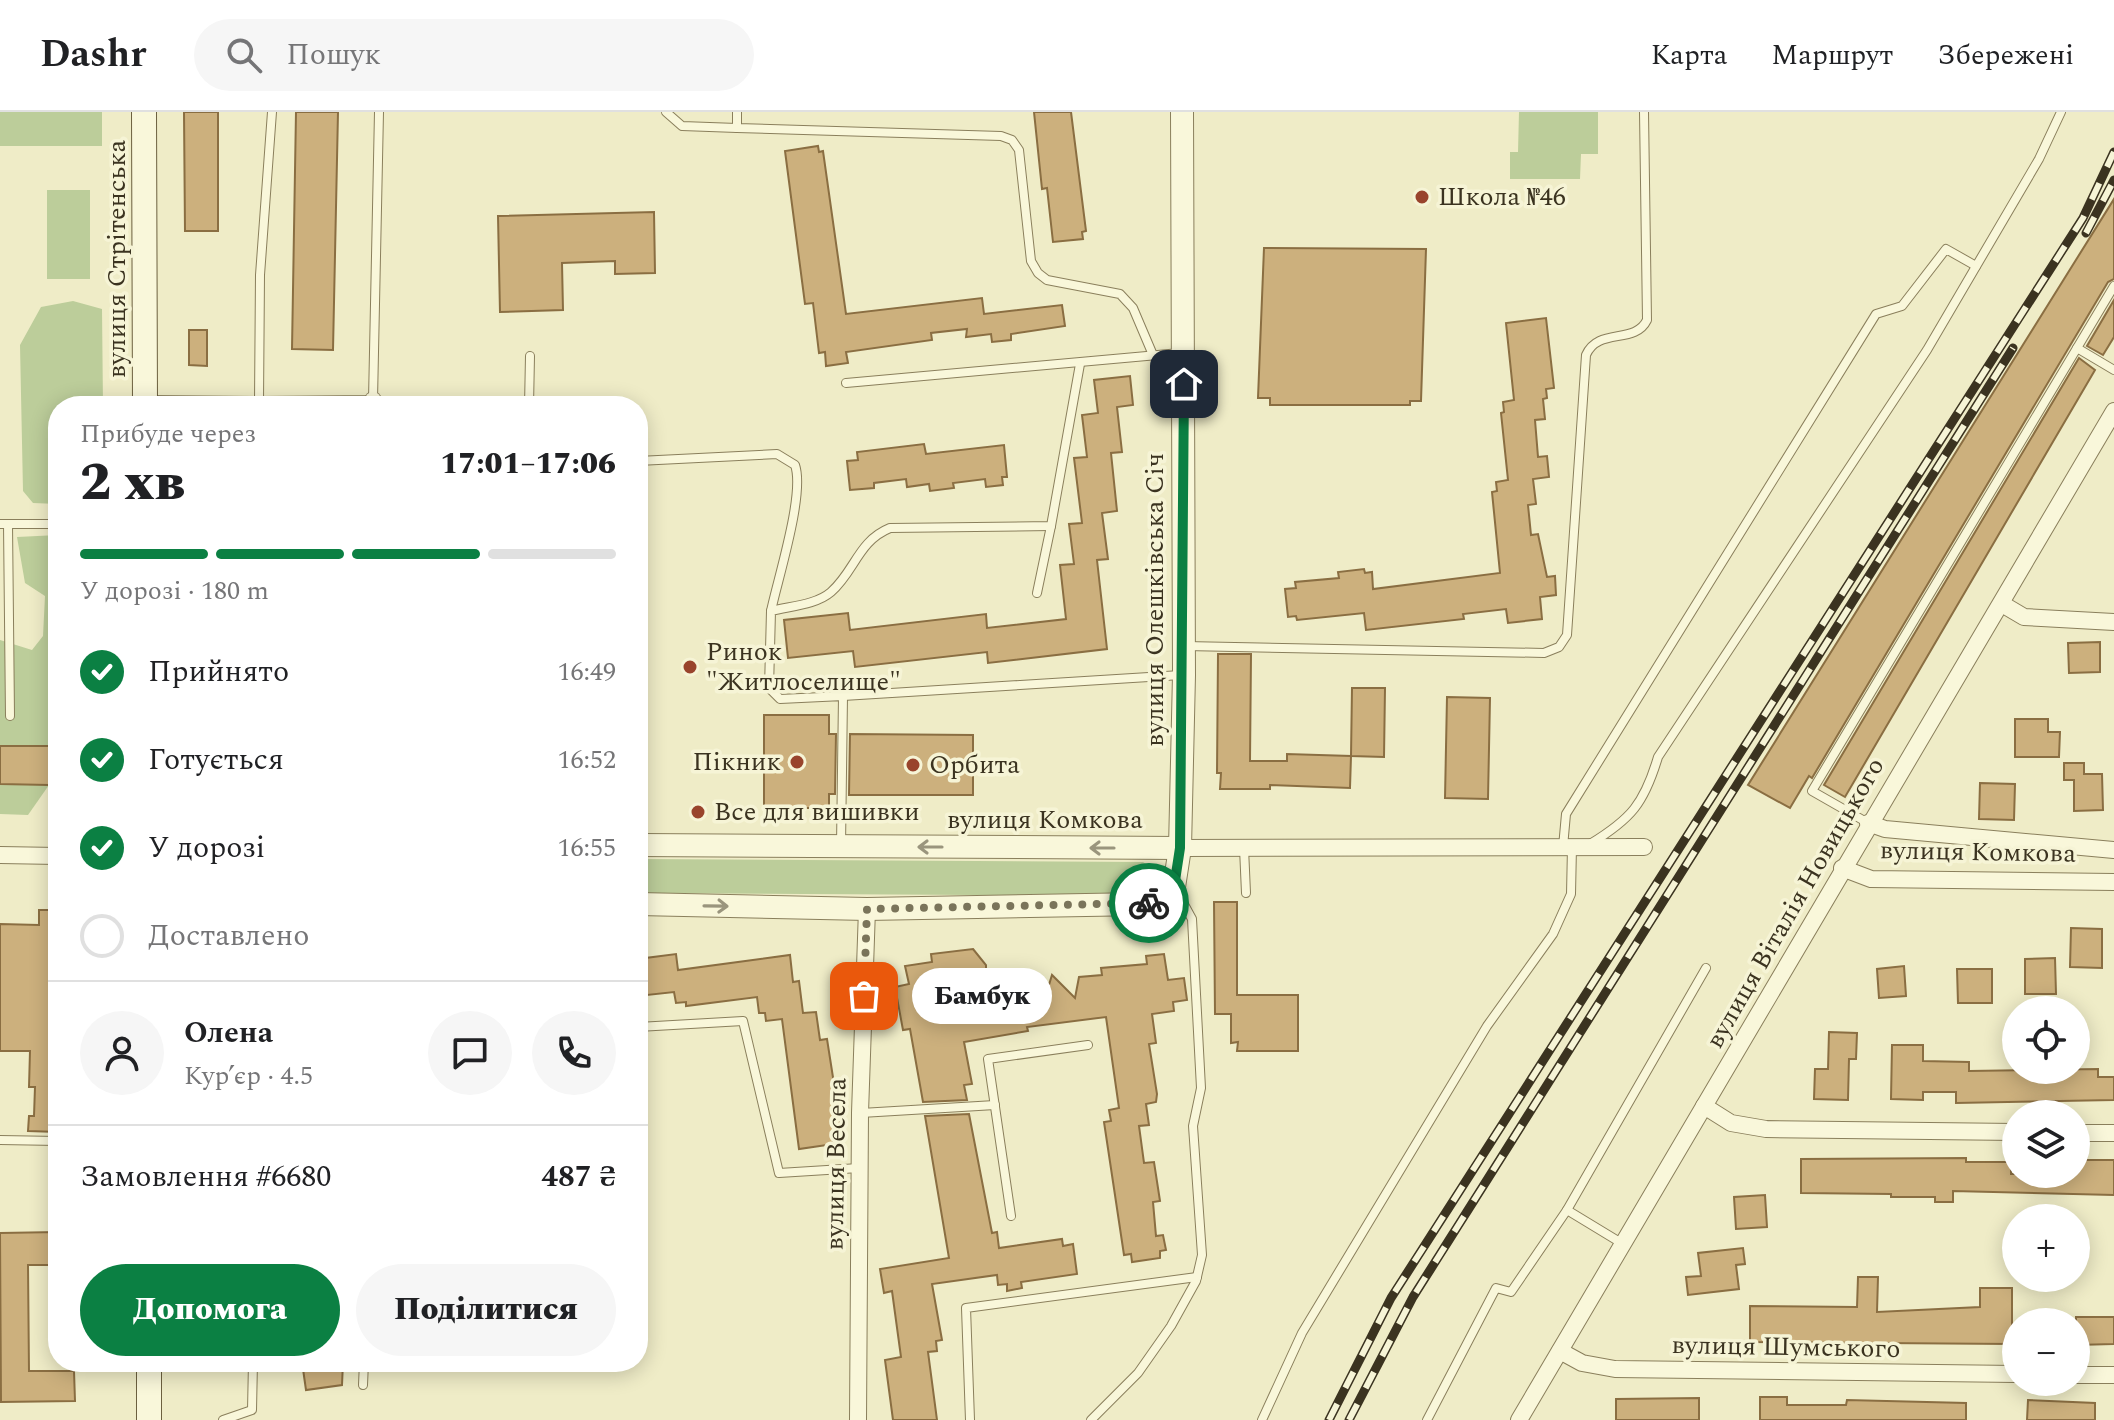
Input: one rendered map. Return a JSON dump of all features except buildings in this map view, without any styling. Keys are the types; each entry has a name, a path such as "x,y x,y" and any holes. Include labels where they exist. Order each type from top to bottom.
{"main road":[{"name":"вулиця Стрітенська","path":"144,112 145,396"},
{"path":"149,1372 149,1420"}],"street":[{"name":"вулиця Олешківська Січ","path":"1174,887 1180,848 1184,675 1182,112"},
{"name":"вулиця Віталія Новицького","path":"1519,1420 1868,823 2002,604 2114,411"},
{"path":"2002,604 2024,617 2114,622"},
{"name":"вулиця Комкова","path":"1868,823 1885,829 2114,850"},
{"name":"вулиця Комкова","path":"648,845 1644,847"},
{"path":"0,855 48,856"},
{"name":"вулиця Комкова","path":"1842,868 1871,879 2114,882"},
{"path":"648,904 867,909 1142,904 1155,901 1174,887"},
{"name":"вулиця Весела","path":"858,1420 859,1168 867,909"},
{"path":"1704,1106 1731,1123 1766,1129 2002,1132"},
{"path":"2090,1133 2114,1133"},
{"name":"вулиця Шумського","path":"1560,1351 1582,1363 1615,1369 2002,1374"},
{"path":"2090,1375 2114,1375"}],"lane":[{"path":"259,396 260,275 272,112"},
{"path":"373,396 379,112"},
{"path":"666,112 682,126 1001,136 1012,140 1019,150 1031,261 1038,273 1047,280 1120,294 1133,308 1153,355"},
{"path":"737,112 737,128"},
{"path":"1184,646 1544,653 1559,647 1567,635 1586,355 1590,345 1600,338 1636,332 1647,320 1644,112"},
{"path":"1574,847 1626,822 1650,784 1658,757 1927,350 2039,159 2061,112"},
{"path":"1262,1420 1302,1333 1487,1026 1553,934 1571,894 1574,847 1566,814 1876,314 1902,306 1946,249 1976,266"},
{"path":"1868,823 1812,791 2114,286"},
{"path":"2077,348 2114,370"},
{"path":"846,383 1184,353"},
{"path":"529,396 530,356"},
{"path":"1037,593 1080,364"},
{"path":"648,460 777,454 795,465 799,476 795,504 771,611 769,688 780,699 1184,675"},
{"path":"10,716 4,524 48,524"},
{"path":"771,611 828,594 874,534 890,528 1051,526"},
{"path":"841,847 843,696"},
{"path":"1244,848 1246,893"},
{"path":"1091,1420 1138,1373 1171,1326 1197,1277 1202,1255 1193,1126 1201,1088 1192,919 1174,887"},
{"path":"1427,1420 1496,1288 1511,1292 1567,1210 1706,968"},
{"path":"648,1026 743,1021 779,1173 859,1168"},
{"path":"1011,1216 988,1059 1088,1045"},
{"path":"860,1113 995,1105"},
{"path":"0,1140 48,1141"},
{"path":"1567,1210 1623,1244"},
{"path":"970,1420 966,1308 1197,1277"},
{"path":"223,1420 252,1410 253,1372"},
{"path":"363,1385 364,1372"}],"green space":[{"path":"0,112 102,112 102,146 0,146"},
{"path":"1519,112 1598,112 1598,154 1581,154 1580,179 1510,179 1510,152 1518,152"},
{"path":"47,190 90,190 90,279 47,279"},
{"path":"73,301 102,309 103,396 48,396 48,504 33,503 23,491 20,345 41,307"},
{"path":"48,535 48,746 0,746 0,640 32,650 43,636 45,596 25,583 17,537"},
{"path":"0,784 48,785 28,815 0,814"},
{"path":"648,859 1143,862 1152,870 1155,879 1142,896 648,893"}],"railway":[{"path":"1329,1420 1391,1298 2083,218 2114,152"},
{"path":"2086,233 2114,180"},
{"path":"1349,1420 1413,1297 2013,348"}],"way so far":[{"path":"864,996 867,909 1149,903"}],"place":[{"name":"Школа №46","path":"1422,197"},
{"name":"Ринок \"Житлоселище\"","path":"690,667"},
{"name":"Пікник","path":"797,762"},
{"name":"Орбита","path":"913,765"},
{"name":"Все для вишивки","path":"698,812"},
{"name":"Бамбук","path":"864,996"}],"route":[{"path":"1149,903 1165,896 1174,887 1180,848 1184,675 1184,384"}]}
